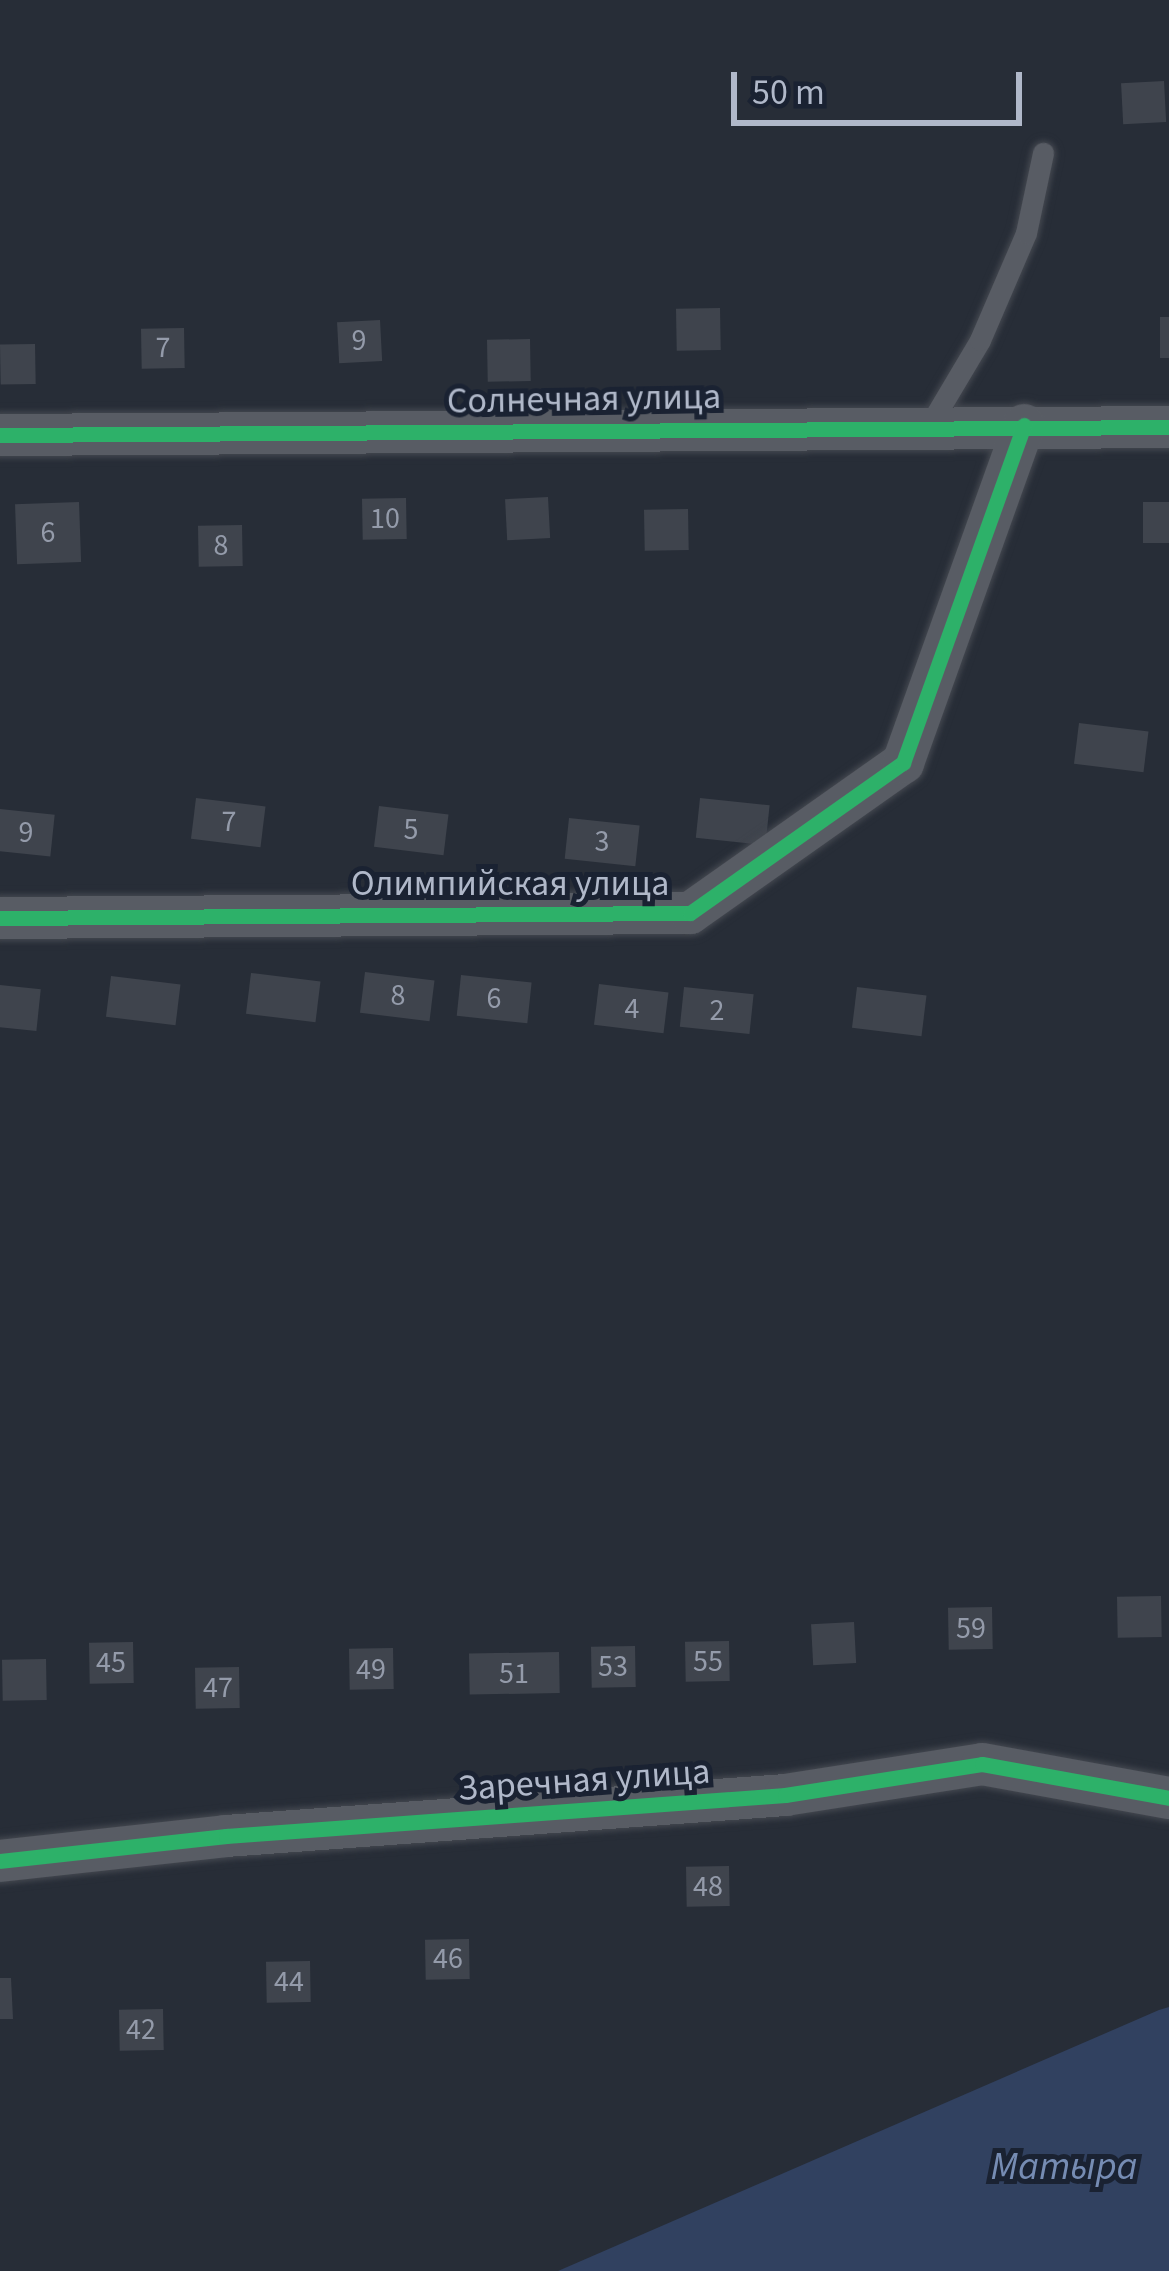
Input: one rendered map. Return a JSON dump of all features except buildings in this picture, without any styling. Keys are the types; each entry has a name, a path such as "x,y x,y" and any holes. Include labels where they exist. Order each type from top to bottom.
{"street":[{"name":"Олимпийская улица","path":"0,918 690,913 903,763 1024,425"},
{"name":"Солнечная улица","path":"0,435 1169,427"},
{"name":"Заречная улица","path":"0,1861 226,1836 785,1795 982,1764 1169,1798"}],"lane":[{"path":"929,426 980,340 1017,255 1043,153"}],"water":[{"name":"Матыра","path":"1169,2007 1169,2271 558,2271 1159,2010"}],"cycle path":[{"path":"0,918 690,913 903,763 1024,425"},
{"path":"0,435 1169,427"},
{"path":"0,1861 226,1836 785,1795 982,1764 1169,1798"}]}
